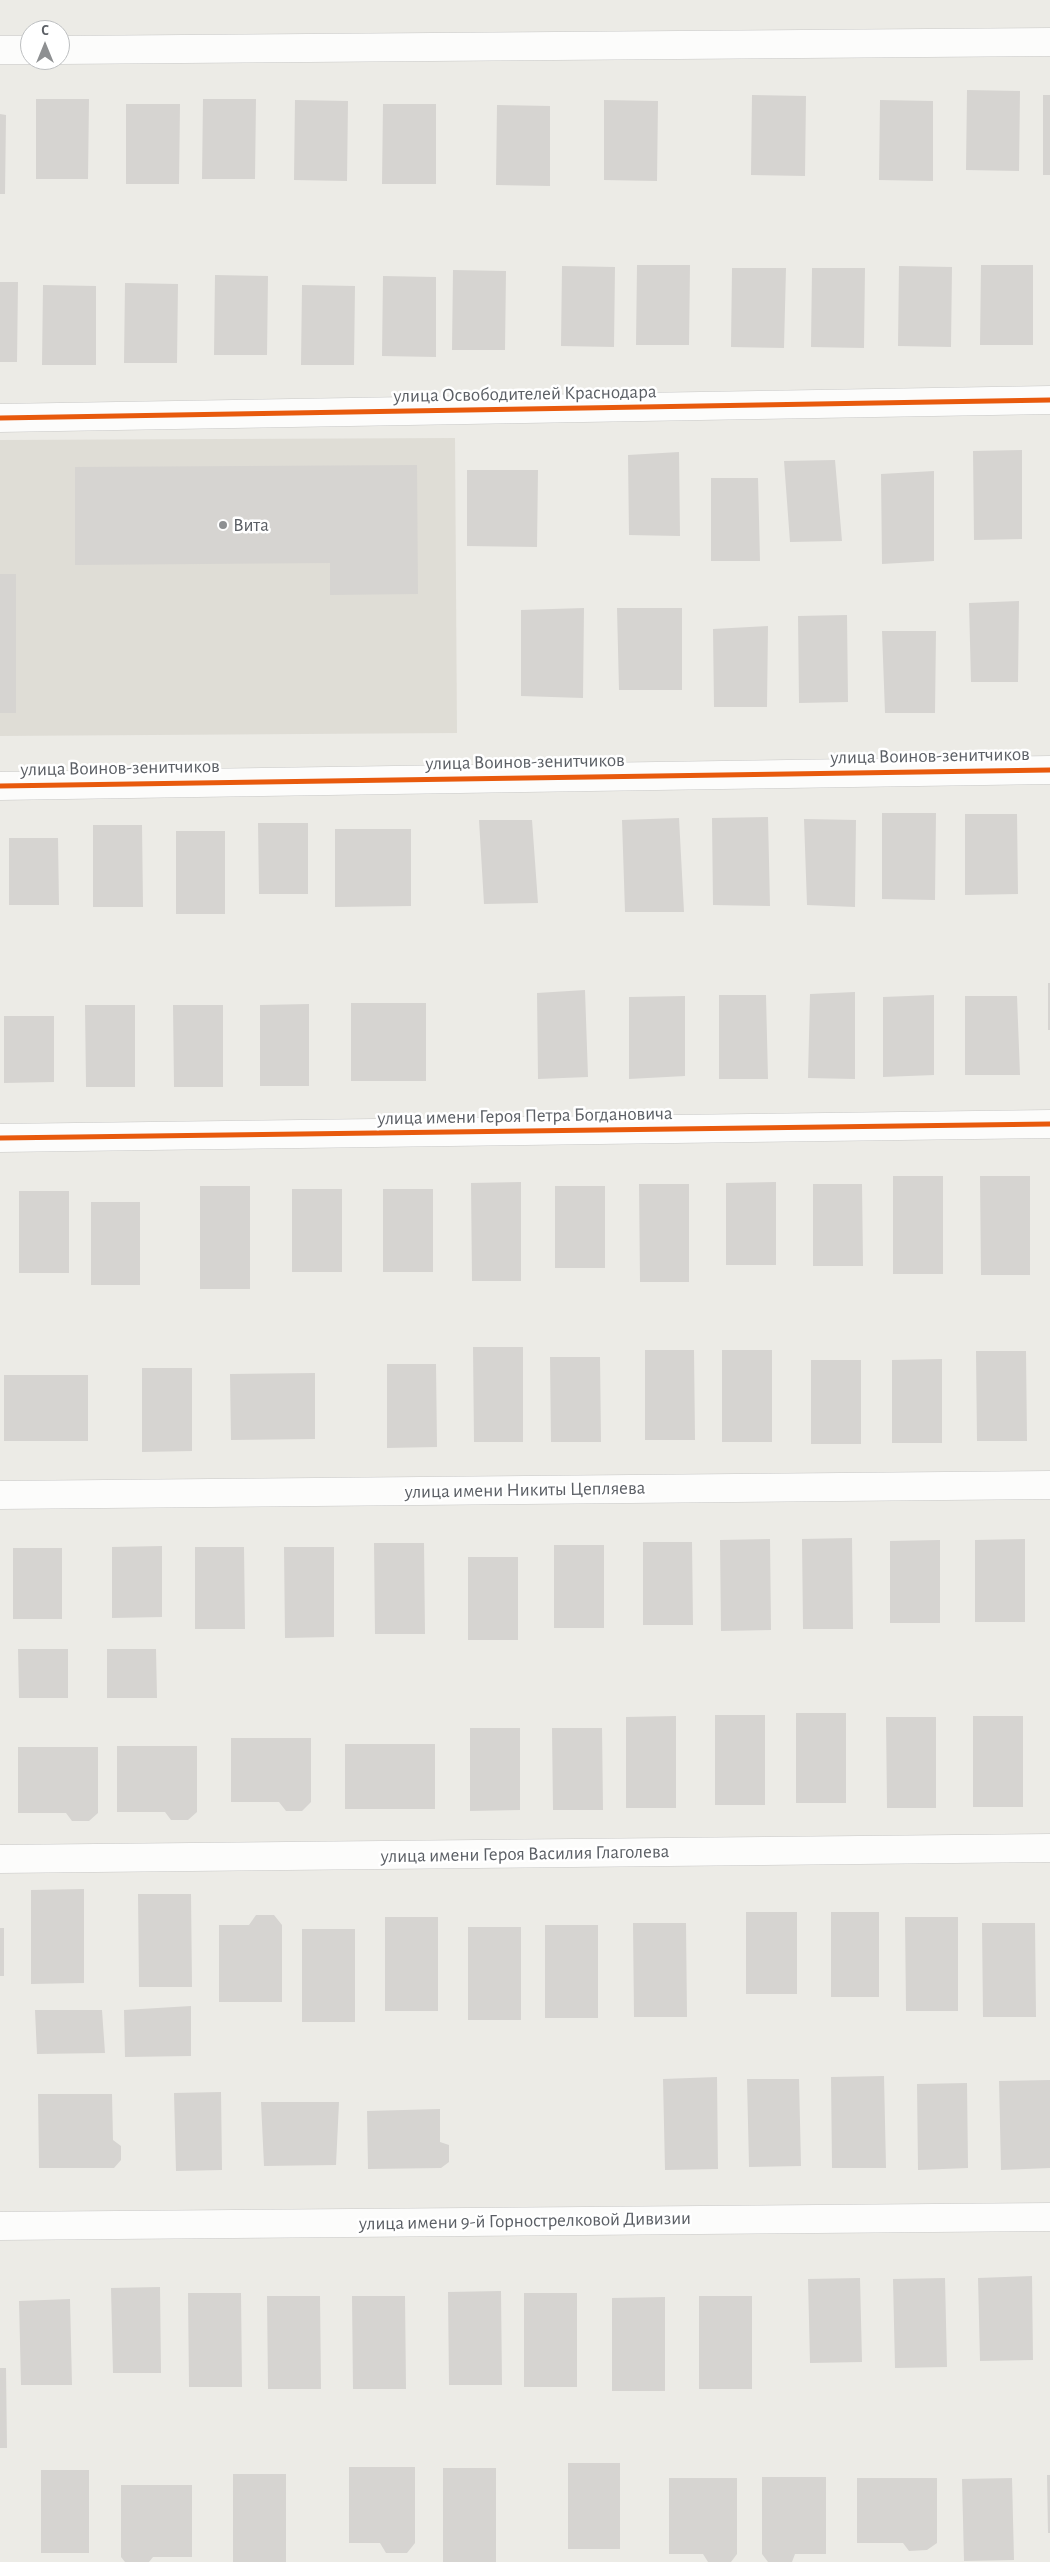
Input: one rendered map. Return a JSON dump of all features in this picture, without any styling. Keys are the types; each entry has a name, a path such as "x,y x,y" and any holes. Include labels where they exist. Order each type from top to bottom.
{"street":[{"path":"70,50 1050,42"},
{"path":"0,50 20,50"},
{"name":"улица Освободителей Краснодара","path":"0,418 1050,400"},
{"name":"улица Воинов-зенитчиков","path":"0,786 1050,770"},
{"name":"улица имени Героя Петра Богдановича","path":"0,1138 1050,1124"},
{"name":"улица имени Никиты Цепляева","path":"0,1495 1050,1485"},
{"name":"улица имени Героя Василия Глаголева","path":"0,1859 1050,1848"},
{"name":"улица имени 9-й Горнострелковой Дивизии","path":"0,2226 1050,2217"}],"shaded area":[{"path":"455,438 457,733 0,736 0,440"}],"building":[{"path":"967,90 1020,91 1019,171 966,170"},
{"path":"752,95 806,96 805,176 751,175"},
{"path":"1043,95 1050,95 1050,175 1043,175"},
{"path":"36,99 89,99 88,179 36,179"},
{"path":"203,99 256,99 255,179 202,179"},
{"path":"295,100 348,101 347,181 294,180"},
{"path":"604,100 658,101 657,181 604,180"},
{"path":"880,100 933,101 933,181 879,180"},
{"path":"126,104 180,104 179,184 126,184"},
{"path":"383,104 436,104 436,184 382,184"},
{"path":"497,105 550,106 550,186 496,185"},
{"path":"0,114 6,115 5,194 0,194"},
{"path":"637,265 690,265 689,345 636,345"},
{"path":"981,265 1033,265 1033,345 980,345"},
{"path":"562,266 615,267 614,347 561,346"},
{"path":"899,266 952,267 951,347 898,346"},
{"path":"732,268 786,268 784,348 731,347"},
{"path":"812,268 865,268 864,348 811,347"},
{"path":"453,270 506,271 505,350 452,350"},
{"path":"215,275 268,276 267,355 214,355"},
{"path":"383,276 436,277 436,357 382,356"},
{"path":"0,282 18,282 17,362 0,362"},
{"path":"125,283 178,284 177,363 124,363"},
{"path":"43,285 96,286 96,365 42,365"},
{"path":"302,285 355,286 354,365 301,365"},
{"path":"1022,450 1022,539 974,540 973,451"},
{"path":"679,452 680,536 629,535 628,455"},
{"path":"835,460 842,541 790,542 784,461"},
{"path":"417,465 418,594 330,595 330,563 75,565 75,467"},
{"path":"467,470 538,470 537,547 467,546"},
{"path":"934,471 934,561 882,564 881,474"},
{"path":"711,478 758,478 760,561 711,561"},
{"path":"0,574 16,574 16,713 0,713"},
{"path":"1019,601 1018,682 971,682 969,603"},
{"path":"584,608 583,698 521,696 521,610"},
{"path":"617,608 682,608 682,690 619,690"},
{"path":"847,615 848,702 799,703 798,616"},
{"path":"768,626 767,707 714,707 713,629"},
{"path":"882,631 936,631 935,713 885,713"},
{"path":"882,813 936,813 935,900 882,899"},
{"path":"965,814 1017,814 1018,894 965,895"},
{"path":"768,817 770,906 713,905 712,818"},
{"path":"679,818 684,912 625,912 622,820"},
{"path":"804,819 856,820 855,907 807,905"},
{"path":"479,820 532,820 538,903 484,904"},
{"path":"258,823 308,823 308,894 259,894"},
{"path":"93,825 142,825 143,907 93,907"},
{"path":"335,829 411,829 411,906 335,907"},
{"path":"176,831 225,831 225,914 176,914"},
{"path":"9,838 58,838 59,905 9,905"},
{"path":"1048,983 1050,983 1050,1030 1048,1030"},
{"path":"585,990 588,1077 538,1079 537,993"},
{"path":"855,992 855,1079 808,1078 810,994"},
{"path":"719,995 766,995 768,1079 719,1079"},
{"path":"934,995 934,1075 883,1077 883,997"},
{"path":"685,996 685,1076 629,1079 629,997"},
{"path":"965,996 1017,996 1020,1075 965,1075"},
{"path":"351,1003 426,1003 426,1081 351,1081"},
{"path":"309,1004 309,1086 260,1086 260,1005"},
{"path":"85,1005 135,1005 135,1087 86,1087"},
{"path":"173,1005 223,1005 223,1087 174,1087"},
{"path":"4,1016 54,1016 54,1082 4,1083"},
{"path":"893,1176 943,1176 943,1274 893,1274"},
{"path":"980,1176 1030,1176 1030,1275 981,1275"},
{"path":"521,1182 521,1281 472,1281 471,1183"},
{"path":"776,1182 776,1265 726,1265 726,1183"},
{"path":"639,1184 689,1184 689,1282 640,1282"},
{"path":"813,1184 862,1184 863,1266 813,1266"},
{"path":"200,1186 250,1186 250,1289 200,1289"},
{"path":"555,1186 605,1186 605,1268 555,1268"},
{"path":"292,1189 342,1189 342,1272 292,1272"},
{"path":"383,1189 433,1189 433,1272 383,1272"},
{"path":"19,1191 69,1191 69,1273 19,1273"},
{"path":"91,1202 140,1202 140,1285 91,1285"},
{"path":"473,1347 523,1347 523,1442 474,1442"},
{"path":"645,1350 694,1350 695,1440 645,1440"},
{"path":"722,1350 772,1350 772,1442 722,1442"},
{"path":"976,1351 1026,1351 1027,1441 977,1441"},
{"path":"550,1357 600,1357 601,1442 551,1442"},
{"path":"942,1359 942,1443 892,1443 892,1360"},
{"path":"811,1360 861,1360 861,1444 811,1444"},
{"path":"387,1364 436,1364 437,1447 387,1448"},
{"path":"142,1368 192,1368 192,1451 142,1452"},
{"path":"315,1373 315,1439 231,1440 230,1374"},
{"path":"4,1375 88,1375 88,1441 4,1441"},
{"path":"852,1538 853,1629 803,1629 802,1539"},
{"path":"770,1539 771,1630 721,1631 720,1540"},
{"path":"1025,1539 1025,1622 975,1622 975,1540"},
{"path":"940,1540 940,1623 890,1623 890,1541"},
{"path":"643,1542 692,1542 693,1625 643,1625"},
{"path":"374,1543 424,1543 425,1634 375,1634"},
{"path":"554,1545 604,1545 604,1628 554,1628"},
{"path":"162,1546 162,1617 112,1618 112,1547"},
{"path":"195,1547 244,1547 245,1629 195,1629"},
{"path":"284,1547 334,1547 334,1637 285,1638"},
{"path":"13,1548 62,1548 62,1619 13,1619"},
{"path":"468,1557 518,1557 518,1640 468,1640"},
{"path":"18,1649 68,1649 68,1698 19,1698"},
{"path":"107,1649 156,1649 157,1698 107,1698"},
{"path":"796,1713 846,1713 846,1803 796,1803"},
{"path":"715,1715 765,1715 765,1805 715,1805"},
{"path":"676,1716 676,1808 626,1808 626,1717"},
{"path":"973,1716 1023,1716 1023,1807 973,1807"},
{"path":"886,1717 936,1717 936,1808 887,1808"},
{"path":"470,1728 520,1728 520,1810 470,1811"},
{"path":"552,1728 602,1728 603,1810 553,1810"},
{"path":"231,1738 311,1738 311,1802 302,1811 286,1811 279,1802 231,1802"},
{"path":"345,1744 435,1744 435,1809 345,1809"},
{"path":"117,1746 197,1746 197,1812 188,1820 171,1820 165,1812 117,1812"},
{"path":"18,1747 98,1747 98,1813 89,1821 72,1821 66,1813 18,1813"},
{"path":"84,1889 84,1983 31,1984 31,1890"},
{"path":"138,1894 191,1894 192,1987 139,1987"},
{"path":"746,1912 797,1912 797,1994 746,1994"},
{"path":"831,1912 879,1912 879,1997 831,1997"},
{"path":"256,1915 274,1915 282,1925 282,2002 219,2002 219,1925 249,1925"},
{"path":"385,1917 438,1917 438,2011 385,2011"},
{"path":"905,1917 958,1917 958,2011 906,2011"},
{"path":"633,1923 686,1923 687,2017 634,2017"},
{"path":"982,1923 1035,1923 1036,2017 983,2017"},
{"path":"545,1925 598,1925 598,2018 545,2018"},
{"path":"468,1927 521,1927 521,2020 468,2020"},
{"path":"0,1928 4,1928 4,1976 0,1976"},
{"path":"302,1929 355,1929 355,2022 302,2022"},
{"path":"191,2006 191,2056 125,2057 124,2010"},
{"path":"35,2010 102,2010 105,2053 37,2054"},
{"path":"884,2076 886,2168 832,2168 831,2077"},
{"path":"717,2077 718,2169 665,2170 663,2079"},
{"path":"747,2079 799,2079 801,2166 749,2167"},
{"path":"1050,2080 1050,2168 1001,2170 999,2081"},
{"path":"967,2083 968,2168 918,2170 917,2084"},
{"path":"221,2092 222,2170 176,2171 174,2093"},
{"path":"38,2094 112,2094 113,2140 121,2146 121,2160 114,2168 39,2168"},
{"path":"261,2102 339,2102 336,2165 264,2166"},
{"path":"440,2109 440,2142 449,2145 449,2162 441,2168 368,2169 367,2111"},
{"path":"1032,2276 1033,2360 980,2361 978,2278"},
{"path":"860,2278 862,2362 810,2363 808,2279"},
{"path":"945,2278 947,2367 895,2368 893,2279"},
{"path":"160,2287 161,2373 113,2373 111,2288"},
{"path":"501,2291 502,2385 449,2385 448,2292"},
{"path":"188,2293 241,2293 242,2387 189,2387"},
{"path":"524,2293 577,2293 577,2387 524,2387"},
{"path":"267,2296 320,2296 321,2389 268,2389"},
{"path":"352,2296 405,2296 406,2389 353,2389"},
{"path":"699,2296 752,2296 752,2389 699,2389"},
{"path":"665,2297 665,2391 612,2391 612,2298"},
{"path":"70,2299 72,2385 21,2385 19,2301"},
{"path":"0,2368 6,2368 7,2448 0,2448"},
{"path":"568,2463 620,2463 620,2549 568,2549"},
{"path":"349,2467 415,2467 415,2543 407,2553 386,2553 380,2543 349,2543"},
{"path":"443,2468 496,2468 496,2562 443,2562"},
{"path":"41,2470 89,2470 89,2553 41,2553"},
{"path":"233,2474 286,2474 286,2562 233,2562"},
{"path":"1047,2475 1050,2475 1050,2533 1048,2533"},
{"path":"762,2477 826,2477 826,2554 795,2554 792,2562 768,2562 762,2554"},
{"path":"669,2478 737,2478 737,2554 731,2562 708,2562 703,2554 669,2554"},
{"path":"857,2478 937,2478 937,2543 927,2550 909,2551 903,2543 857,2543"},
{"path":"1012,2478 1014,2560 964,2561 962,2479"},
{"path":"121,2485 192,2485 192,2557 153,2557 149,2562 125,2562 121,2557"}],"cycle path":[{"path":"0,418 1050,400"},
{"path":"0,786 1050,770"},
{"path":"0,1138 1050,1124"}],"place":[{"name":"Вита","path":"223,525"}]}
